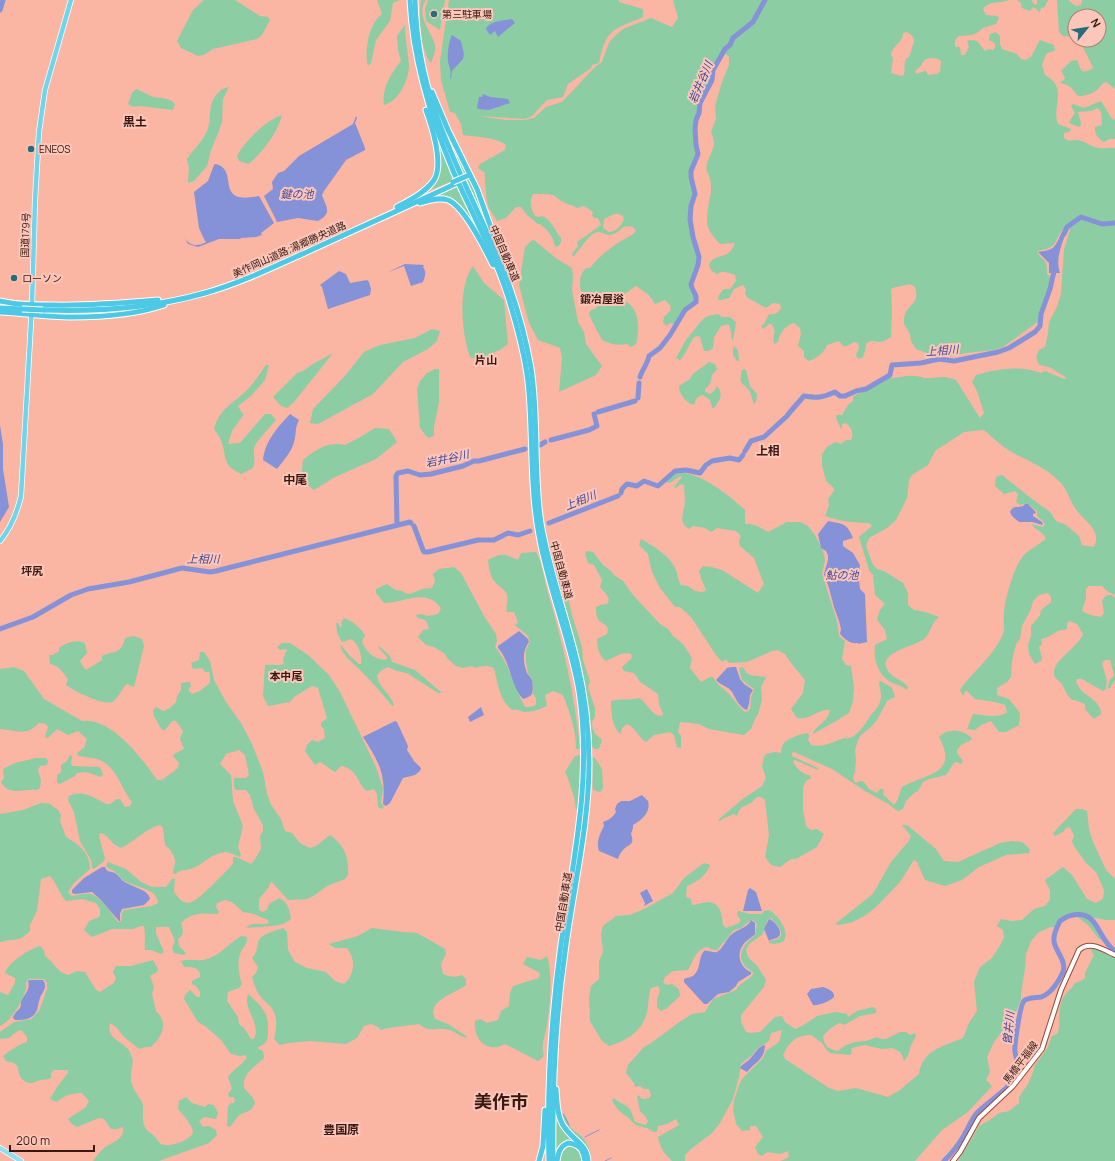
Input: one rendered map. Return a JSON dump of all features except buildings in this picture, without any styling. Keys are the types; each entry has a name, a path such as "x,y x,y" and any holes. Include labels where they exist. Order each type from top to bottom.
{"highway":[{"name":"国道179号","path":"0,541 6,535 14,519 21,496 32,305 39,132 45,90 71,0"},
{"name":"中国自動車道","path":"410,0 415,50 425,94 445,150 496,266 514,314 523,350 530,405 534,501 538,534 574,670 581,709 584,745 584,784 581,816 556,988 550,1072 549,1161"},
{"name":"中国自動車道","path":"415,0 420,49 428,87 440,127 502,267 511,290 524,337 532,373 541,521 553,575 577,663 586,708 589,780 586,815 559,997 552,1121 553,1161"},
{"path":"420,49 434,96 468,169 468,177"},
{"path":"398,209 428,187 438,172 438,156 424,104 425,94"},
{"path":"398,209 468,177"},
{"path":"468,177 474,181 482,200 509,279 511,290"},
{"path":"398,209 438,199 446,200 456,205 465,216 492,263 514,314"},
{"name":"美作岡山道路;湯郷勝央道路","path":"152,304 183,298 251,273 398,209"},
{"path":"0,300 12,304 106,310"},
{"path":"0,312 70,317 106,310 152,304"},
{"path":"0,308 75,311 106,310 152,304"},
{"path":"556,1042 556,1094 559,1115 565,1129 586,1151 588,1161"},
{"path":"539,1161 544,1128 547,1078 550,1072"},
{"path":"556,1161 562,1146 568,1143 577,1145 580,1148 585,1161"}],"main road":[{"name":"馬橋平福線","path":"953,1161 980,1118 1013,1086 1042,1049 1061,990 1080,950 1091,945 1115,955"},
{"path":"0,1148 21,1161"}],"green space":[{"path":"204,0 235,0 260,16 268,17 270,20 262,35 257,39 213,49 204,55 198,56 181,48 177,41 193,10"},
{"path":"377,0 400,0 393,3 390,21 376,40 371,63 368,66 367,45 371,30 382,14"},
{"path":"421,0 426,0 423,6 423,17 435,45 435,52 431,63 427,57 422,42 420,24"},
{"name":"第三駐車場","path":"428,0 445,0 440,30 426,21 425,9"},
{"path":"449,0 619,0 619,2 643,9 643,17 618,28 608,36 599,63 592,65 591,68 568,84 563,97 547,100 532,116 525,119 479,116 505,120 525,120 534,118 546,107 562,102 595,67 602,62 610,41 623,29 651,18 672,27 678,18 673,0 1009,0 992,3 986,6 983,9 986,15 997,16 999,18 996,24 983,28 972,35 959,36 955,40 955,47 960,47 961,55 965,55 969,47 967,41 970,40 977,41 985,51 989,49 993,50 995,43 989,40 990,34 996,32 1000,36 1000,44 1002,49 1017,54 1021,59 1025,60 1031,57 1040,40 1054,45 1055,50 1046,54 1042,65 1045,75 1052,80 1058,91 1056,117 1058,124 1071,129 1069,132 1064,133 1064,138 1069,141 1082,141 1099,148 1115,148 1115,595 1107,591 1102,586 1089,586 1086,589 1086,598 1082,611 1090,615 1101,617 1104,613 1102,600 1107,595 1112,595 1115,598 1115,680 1108,689 1109,681 1114,675 1110,660 1105,660 1102,663 1107,681 1106,689 1103,691 1082,679 1077,679 1076,682 1081,690 1097,703 1101,714 1094,719 1085,709 1085,704 1072,700 1062,684 1055,677 1054,672 1056,666 1083,634 1077,624 1069,621 1067,624 1067,629 1058,631 1041,639 1042,644 1039,647 1042,658 1041,661 1035,664 1029,654 1028,645 1031,636 1031,626 1040,615 1041,610 1051,602 1051,597 1048,593 1039,595 1033,601 1031,609 1022,626 1020,639 1016,644 1012,661 1011,677 1007,682 997,688 997,695 1009,699 1020,713 1019,725 1006,732 999,732 991,721 981,725 975,730 967,729 973,714 995,716 1007,712 1005,705 975,699 966,690 963,696 960,690 989,656 1003,634 1006,599 1018,564 1026,553 1046,539 1043,534 1031,524 1043,527 1045,525 1037,516 1037,511 1029,505 1020,505 1016,502 1018,494 1015,491 1004,494 995,486 996,477 1002,475 1050,512 1056,521 1066,525 1079,536 1082,545 1094,547 1096,541 1095,532 1075,508 1062,484 1049,472 1011,452 984,430 964,432 935,451 928,465 912,475 909,480 907,498 896,520 887,528 869,538 866,546 873,565 877,569 884,571 903,583 908,593 908,605 914,610 939,617 934,622 924,639 899,650 888,658 886,663 887,669 894,677 906,684 908,687 907,690 885,678 876,663 875,645 887,639 885,630 877,620 880,610 885,604 875,595 873,575 869,570 859,537 872,526 869,523 858,523 825,516 829,505 828,499 834,491 834,488 826,481 822,465 822,454 828,446 836,442 841,444 846,440 851,440 852,431 850,427 846,423 842,424 841,429 836,418 837,415 842,415 848,405 853,401 853,396 868,390 886,378 911,376 924,378 947,377 956,380 980,418 984,413 977,391 972,382 976,375 1008,369 1025,369 1041,373 1045,371 1064,379 1067,378 1049,367 1039,365 1036,357 1039,350 1045,347 1049,322 1057,307 1061,294 1064,250 1070,229 1066,227 1050,247 1037,251 1046,264 1047,274 1051,277 1049,289 1041,310 1039,321 1003,347 994,350 965,353 955,356 946,356 941,354 932,355 916,349 904,324 905,314 916,297 915,287 910,284 891,289 891,337 882,342 868,342 866,344 863,357 858,359 856,355 859,348 858,343 854,342 847,346 843,346 839,341 827,345 819,355 808,361 804,357 804,351 798,346 801,334 800,328 794,323 785,328 781,333 778,342 774,344 774,329 771,324 763,329 761,326 764,324 769,314 775,314 779,311 781,308 780,304 773,303 766,308 748,298 745,294 746,289 743,285 734,289 729,298 718,300 719,295 724,289 730,289 736,281 735,275 723,272 717,274 712,271 709,266 712,260 727,254 735,243 720,244 709,230 707,221 711,188 706,166 714,145 711,132 716,119 715,106 729,65 729,57 725,53 721,55 712,69 707,88 700,101 694,123 695,155 689,171 689,179 693,191 693,197 689,207 691,233 697,256 697,263 692,275 690,287 694,295 695,302 684,310 674,324 670,323 666,326 663,322 664,317 671,310 670,305 665,300 655,304 649,295 636,286 623,295 624,301 633,308 638,320 636,344 631,347 627,344 611,344 602,340 589,315 590,311 599,305 611,303 613,298 611,294 583,295 580,288 580,281 586,268 590,268 606,251 636,231 633,227 626,226 611,235 600,232 595,233 588,238 573,257 572,254 578,246 577,242 601,225 598,218 592,216 593,212 584,206 577,208 563,202 554,195 533,194 531,203 535,216 542,216 553,226 561,238 561,242 558,247 555,246 552,237 547,230 527,215 521,207 516,207 506,218 497,221 488,206 485,173 478,168 480,164 505,150 506,145 497,140 463,135 461,124 455,113 450,112 441,80 440,61","holes":["906,32 914,38 914,42 910,56 905,60 904,75 901,76 891,73 893,59 891,54 903,36 903,33","932,58 941,61 940,72 937,74 928,75 926,71 924,71 916,74 915,71 926,59","614,214 623,216 624,219 618,228 609,232 603,228 604,219"]},
{"path":"1017,0 1031,0 1035,5 1037,4 1037,0 1048,0 1045,7 1041,8 1040,12 1033,7 1030,11 1022,8 1021,3"},
{"path":"1057,0 1068,0 1076,6 1081,5 1082,0 1115,0 1115,89 1106,82 1094,92 1078,96 1070,86 1060,82 1064,80 1065,77 1061,71 1071,61 1077,60 1081,70 1084,72 1092,69 1093,67 1083,48 1107,48 1107,8 1067,8 1067,36 1063,36 1059,32"},
{"path":"405,25 409,71 399,95 384,105 384,92 388,81 401,61 398,50 397,36"},
{"path":"229,87 223,99 222,122 211,150 207,166 194,181 188,183 189,168 187,159 205,135 209,126 211,107 214,98 224,88"},
{"path":"136,89 154,97 170,100 175,104 173,110 141,106 133,107 128,104 132,93"},
{"path":"1101,101 1112,119 1115,120 1115,139 1109,139 1104,142 1095,132 1095,127 1102,125 1101,112 1098,108 1091,111 1078,112 1081,121 1081,125 1079,127 1069,122 1075,113 1071,106 1073,104 1084,108"},
{"path":"437,108 467,168 467,175 463,176 438,114"},
{"path":"282,115 277,129 259,154 249,164 239,161 237,156 251,138 269,121"},
{"path":"432,123 455,180 433,189 432,186 438,176 440,165"},
{"path":"469,179 471,181 497,247 465,181"},
{"path":"457,185 486,247 459,205 451,200 437,197 435,195"},
{"path":"534,240 557,259 572,268 572,290 578,322 584,332 586,344 602,366 596,375 559,392 562,358 560,348 538,340 529,323 519,285 525,247"},
{"path":"473,266 484,283 504,300 508,344 500,350 488,354 487,364 470,357 463,324 462,311 465,286 468,275"},
{"path":"718,314 722,317 730,317 736,322 733,341 728,324 721,326 714,337 713,348 709,351 704,351 700,337 698,336 694,337 680,360 676,358 686,340 703,319 708,316"},
{"path":"432,329 440,331 437,341 428,349 403,362 373,394 318,424 310,423 313,409 345,376 364,352 380,345 415,338"},
{"path":"734,346 738,350 739,361 737,361 733,355"},
{"path":"333,353 294,402 287,408 281,406 273,397 297,373"},
{"path":"709,362 715,364 717,369 712,375 710,384 705,389 705,392 710,394 717,386 721,395 714,408 712,408 710,400 703,395 697,398 694,405 691,404 684,398 679,389 679,386 690,379 693,374"},
{"path":"266,365 269,365 265,380 251,396 238,406 244,414 232,431 228,444 240,443 265,414 271,414 276,420 255,446 253,468 241,474 228,465 220,438 214,429 220,415 224,410 244,393 256,380"},
{"path":"435,369 439,369 439,402 434,427 434,436 428,438 420,428 417,389 420,381 427,373"},
{"path":"742,370 746,370 750,386 757,394 756,402 754,404 750,392 741,382"},
{"path":"375,428 389,429 397,442 376,459 335,477 314,490 304,480 302,474 303,460 312,453 328,445 345,445"},
{"path":"681,472 707,481 731,498 745,510 745,524 757,526 768,532 787,522 800,522 808,526 815,535 823,551 825,560 822,574 837,621 839,636 845,641 842,659 846,665 851,666 854,688 853,701 849,713 813,734 816,728 824,721 830,710 821,711 807,717 797,718 791,709 803,693 805,680 785,654 778,650 772,651 747,662 729,663 726,659 722,662 691,617 680,607 675,607 660,588 652,572 648,554 639,545 641,539 656,548 670,560 676,570 681,585 688,586 695,591 703,592 706,590 699,571 703,566 722,570 758,593 764,584 754,558 740,546 739,540 741,536 736,531 717,528 711,532 705,528 693,526 689,529 684,525 682,519 685,502 684,485 681,484 676,488 674,487 682,477 680,476 670,483 665,482 675,473"},
{"path":"587,551 593,552 603,565 623,581 633,595 660,624 668,629 673,636 683,644 692,658 690,668 701,682 713,677 745,712 749,711 750,709 751,697 754,689 742,680 739,668 743,667 747,673 755,676 766,677 761,687 762,700 758,714 751,729 744,735 709,729 699,724 680,722 678,732 681,736 681,748 677,747 674,735 670,732 654,735 646,742 633,728 627,724 622,728 620,734 617,731 612,715 611,701 639,698 655,714 662,716 663,714 659,704 658,694 640,682 634,673 624,671 622,667 632,658 631,654 621,654 606,661 600,654 597,639 607,634 608,628 598,620 596,607 607,604 609,600 607,595 600,587 602,580 594,565 588,563 585,554"},
{"path":"536,552 542,567 568,670 580,749 576,749 574,728 563,695 553,691 545,695 547,706 536,710 525,712 512,710 504,701 494,668 489,666 475,668 472,666 463,668 456,666 444,653 434,647 426,645 418,637 423,630 429,629 426,621 418,618 416,615 421,614 428,616 438,614 441,608 435,602 429,598 422,597 384,603 376,593 376,589 387,584 395,590 410,594 422,589 432,588 435,581 433,574 439,569 454,567 461,573 484,616 496,634 497,641 495,647 508,668 525,707 532,707 536,704 536,698 533,694 532,678 528,673 526,662 526,650 530,642 528,636 515,625 518,622 514,612 507,612 507,595 492,577 488,560 496,556 503,555 518,560 521,553"},
{"path":"552,555 558,559 562,570 572,615 582,647 583,660 590,681 588,687 595,708 595,717 592,722 593,730 602,740 599,749 594,749 592,746 590,717 582,669 572,631 563,605 551,558"},
{"path":"344,618 356,625 363,632 365,635 362,641 363,645 370,654 385,660 388,658 378,647 379,646 390,656 392,662 415,670 442,693 438,693 407,673 388,667 377,675 380,684 393,702 394,706 392,706 343,652 340,644 350,656 361,664 361,654 356,643 351,639 343,642 341,641 337,632 336,623 338,623 340,627 342,626 341,623"},
{"path":"134,636 142,639 144,646 134,687 127,684 116,700 110,703 82,694 66,685 68,679 56,666 50,664 49,655 53,655 59,651 59,648 68,643 81,642 85,643 87,653 80,661 86,670 102,660 102,656 119,650 122,647 125,638"},
{"path":"282,643 290,643 308,655 329,675 340,692 376,767 383,789 381,803 384,807 382,809 378,807 377,794 374,789 366,791 350,769 341,766 335,772 320,762 315,765 305,751 307,745 312,740 318,742 325,738 324,729 321,726 321,723 327,718 318,688 312,686 294,697 290,702 268,706 263,696 265,665 284,664 283,659 287,649 280,650 277,647"},
{"path":"200,652 204,652 210,661 214,680 226,702 241,723 252,744 263,772 267,794 271,805 281,819 285,831 292,833 300,843 310,848 316,846 330,835 339,843 345,852 348,863 348,875 345,879 327,886 307,899 288,900 272,882 270,883 269,887 259,899 259,910 263,912 267,910 269,904 279,898 288,906 290,912 291,918 284,924 247,928 248,926 254,924 269,923 268,920 254,914 243,912 232,902 225,900 217,903 216,907 219,912 217,914 194,915 185,919 181,923 183,934 178,939 179,946 186,953 184,955 174,953 172,948 175,941 169,927 156,927 156,933 164,952 161,954 151,950 145,950 144,926 133,929 112,929 92,937 84,930 89,921 100,916 100,909 96,903 82,899 66,901 50,876 41,879 37,911 30,925 30,931 16,940 0,942 0,814 23,810 41,803 50,804 58,810 61,815 60,821 66,837 83,850 90,863 90,869 74,883 68,892 72,896 91,894 95,896 106,906 118,922 121,921 124,910 152,906 158,903 157,898 150,891 123,880 107,867 108,862 126,869 141,882 152,887 166,887 172,879 175,879 174,892 182,901 189,903 199,898 218,880 233,864 233,857 251,864 255,859 261,849 260,836 263,831 263,825 254,809 250,795 246,790 236,790 234,787 234,778 246,778 249,775 245,755 239,750 226,754 220,764 231,775 233,801 243,826 238,847 241,855 240,857 227,852 220,853 188,870 178,872 176,874 173,873 175,858 165,845 163,828 160,825 150,829 121,848 114,844 104,834 100,833 99,836 105,859 94,869 92,868 91,860 80,841 74,812 68,800 69,796 79,793 93,797 106,804 110,804 117,799 120,799 125,807 130,806 132,802 116,775 102,761 77,755 78,752 84,748 87,739 78,731 68,735 57,729 48,738 45,737 48,727 46,724 39,723 30,730 21,732 0,729 0,669 14,667 24,671 44,699 82,721 93,721 104,725 115,732 143,761 157,780 162,780 178,768 179,763 173,756 184,749 180,739 183,731 176,721 172,721 165,730 162,730 154,716 153,710 156,707 163,711 170,708 176,702 177,696 181,690 181,683 190,682 191,686 188,690 192,694 200,691 210,683 209,672 205,672 202,668 193,669 191,663 199,660"},
{"path":"881,681 892,688 895,697 887,701 877,720 861,735 858,740 855,750 856,760 853,777 856,783 861,781 864,782 869,789 877,793 880,789 884,789 883,794 894,805 898,799 902,787 938,771 943,765 945,758 944,749 939,737 946,732 960,731 972,738 961,745 957,750 957,753 963,761 961,764 957,762 954,763 946,775 923,782 918,791 906,801 903,809 899,811 832,769 794,752 792,753 792,756 818,768 818,770 795,760 793,761 800,770 805,774 810,775 811,778 806,781 803,787 803,810 806,826 811,830 817,829 824,834 817,847 796,859 791,859 780,867 771,865 765,857 769,835 765,800 761,797 757,797 751,803 742,807 737,816 734,814 722,819 721,821 718,820 744,798 762,786 766,778 762,766 764,757 766,754 775,752 781,753 783,744 789,739 808,733 808,740 811,745 820,746 855,735 862,729 879,704 881,695 879,682"},
{"path":"70,755 72,756 71,764 73,766 99,767 103,775 101,777 86,772 77,773 75,776 60,784 57,783 57,775 61,772 61,765 67,761"},
{"path":"580,755 579,809 576,809 575,800 565,772 575,756"},
{"path":"592,757 595,758 602,769 603,788 600,792 593,790"},
{"path":"36,758 46,758 48,761 47,765 40,766 38,770 41,780 40,788 37,790 12,791 4,787 1,782 4,778 3,769 15,763"},
{"path":"1076,809 1087,811 1089,829 1093,842 1106,870 1115,879 1115,920 1090,917 1089,919 1102,939 1099,939 1088,925 1072,913 1062,918 1055,927 1050,927 1038,933 1031,941 1026,954 1021,1000 1015,1014 994,1042 987,1057 990,1072 986,1080 992,1086 968,1112 942,1130 915,1161 780,1161 789,1156 788,1151 780,1154 767,1152 762,1156 758,1154 755,1147 763,1137 756,1126 750,1126 750,1130 742,1131 736,1124 733,1110 734,1101 743,1078 763,1058 766,1051 779,1042 782,1030 771,1033 769,1041 758,1048 741,1064 733,1099 720,1123 712,1133 685,1155 685,1161 672,1161 663,1150 658,1137 679,1125 676,1119 667,1124 658,1126 657,1132 653,1132 635,1124 615,1105 612,1100 614,1098 629,1108 635,1122 646,1125 648,1121 640,1111 637,1097 639,1095 640,1097 646,1099 651,1095 649,1089 644,1089 640,1086 635,1087 634,1083 626,1073 628,1065 643,1048 692,1014 705,1012 713,999 736,990 754,973 744,965 741,956 745,945 755,935 757,924 752,919 741,928 734,930 717,950 707,947 697,953 688,970 673,971 665,977 663,982 666,985 672,984 679,989 680,996 667,1008 661,1011 657,1007 657,1000 660,990 658,986 651,988 647,1012 642,1025 627,1038 609,1046 602,1041 590,1021 589,999 591,986 599,979 599,962 603,951 601,934 603,926 616,916 630,915 646,908 673,893 684,878 704,863 710,865 706,873 701,878 687,886 686,897 691,899 692,905 708,902 716,905 720,910 723,925 726,928 739,923 741,920 737,915 738,911 750,914 762,914 764,911 769,910 773,912 782,924 785,933 783,942 774,944 769,943 769,941 779,938 781,933 779,927 771,918 768,919 762,935 749,944 746,950 748,957 758,967 766,980 764,987 741,1015 741,1022 746,1032 760,1032 775,1017 782,1016 785,1022 795,1029 817,1016 836,1012 847,1014 848,1017 857,1011 873,1007 876,1009 876,1013 860,1016 844,1025 840,1023 835,1025 823,1036 824,1042 829,1048 838,1051 846,1045 855,1042 866,1041 877,1037 886,1039 900,1032 906,1032 910,1035 915,1033 916,1036 904,1061 900,1052 892,1048 882,1049 864,1045 852,1048 852,1053 850,1055 830,1053 822,1043 811,1035 801,1036 794,1040 790,1043 783,1055 785,1059 829,1088 838,1091 856,1088 888,1097 900,1090 919,1074 924,1059 929,1054 963,1038 969,1023 977,1011 974,982 980,967 992,958 1004,937 1003,930 997,926 1001,919 1012,921 1022,920 1034,909 1045,906 1050,900 1050,890 1045,880 1063,867 1072,875 1087,899 1096,903 1103,899 1104,890 1096,872 1086,863 1074,846 1072,841 1074,836 1070,827 1066,828 1063,832 1055,836 1053,833"},
{"path":"902,825 907,825 936,849 944,861 958,862 1000,843 1011,841 1022,842 1030,849 1029,853 1006,855 979,867 962,880 945,886 925,880 917,862 914,860 900,882 876,907 866,915 853,922 839,925 835,924 873,894 891,862 908,842 911,836"},
{"path":"283,928 287,932 288,950 295,962 307,968 326,972 335,981 344,984 352,972 352,957 347,948 335,948 329,944 358,936 372,928 417,933 445,949 446,954 441,964 443,974 452,977 462,975 466,979 466,985 438,1002 434,1007 433,1012 435,1019 448,1024 467,1038 450,1030 427,1029 419,1024 381,1030 371,1024 364,1026 357,1038 346,1044 310,1041 280,1045 274,1039 276,1017 273,1010 256,990 252,977 256,973 258,967 252,958 256,952 261,937"},
{"path":"241,936 247,937 246,944 239,958 239,973 242,984 239,988 228,992 227,1001 238,1017 239,1024 244,1028 251,1039 254,1039 256,1027 248,1005 248,994 266,1014 268,1034 266,1042 257,1048 263,1051 264,1058 250,1071 245,1078 244,1083 244,1088 253,1098 255,1103 251,1110 239,1115 230,1127 227,1126 228,1106 231,1103 234,1103 235,1100 233,1097 229,1097 228,1094 232,1089 228,1077 247,1057 245,1055 240,1056 231,1054 221,1040 198,1022 184,999 185,995 190,990 197,997 200,997 200,992 196,986 192,984 192,981 200,977 200,973 195,968 184,967 181,961 203,960 214,956"},
{"path":"40,946 44,950 45,956 58,970 68,975 77,971 85,972 96,990 100,992 114,983 116,978 113,972 116,966 131,966 153,960 158,969 157,972 150,976 154,987 152,994 156,1011 162,1020 163,1025 161,1034 151,1047 139,1049 110,1023 110,1032 114,1038 124,1045 130,1052 133,1060 131,1081 142,1102 143,1122 147,1130 161,1144 164,1145 179,1143 188,1138 193,1132 193,1129 178,1109 179,1101 186,1097 192,1103 205,1107 208,1104 214,1105 218,1113 216,1119 204,1117 199,1121 203,1127 209,1126 216,1130 217,1135 209,1143 159,1161 93,1161 104,1148 120,1138 123,1127 111,1129 104,1119 99,1118 77,1127 72,1124 68,1119 86,1107 89,1101 82,1093 69,1095 57,1102 50,1099 68,1073 68,1070 54,1070 51,1073 51,1078 28,1083 21,1078 18,1067 14,1063 6,1061 3,1056 14,1048 27,1042 27,1037 21,1030 9,1038 0,1039 0,1032 14,1022 31,1019 39,1011 47,989 47,983 44,979 29,979 26,982 25,993 18,1007 9,1019 0,1026 0,992 8,995 15,983 15,978 5,973 20,956"},
{"path":"1090,949 1096,949 1115,958 1115,1161 958,1161 980,1125 999,1113 1009,1111 1019,1103 1019,1097 1028,1084 1035,1065 1047,1049 1052,1036 1058,1033 1060,1007 1063,998 1075,983 1085,978 1085,973 1094,955"},
{"path":"547,956 550,972 550,1002 543,1046 544,1056 538,1061 505,1044 498,1047 492,1047 482,1043 476,1034 475,1021 480,1019 487,1023 498,1020 501,1011 509,1006 510,993 513,986 539,978 540,973 523,964 527,957 541,960"},
{"path":"556,1105 558,1117 580,1144 570,1141 555,1157"},
{"path":"562,1113 566,1117 570,1127 580,1135 587,1144 592,1161 589,1161 566,1127 560,1114"},
{"path":"569,1145 579,1148 584,1161 558,1161 563,1148"}],"water":[{"path":"512,19 515,23 498,37 495,31 490,35 486,29 493,23"},
{"path":"452,35 461,41 464,54 463,59 452,71 450,78 451,71 448,55"},
{"path":"483,94 490,97 508,99 510,103 489,110 479,109 477,108 479,97 482,97"},
{"name":"鍵の池","path":"356,116 357,118 355,123 365,150 346,160 324,191 322,195 327,210 326,215 318,221 298,218 277,222 264,196 273,189 272,182 278,173 284,171 299,156 353,124"},
{"name":"鍵の池","path":"215,164 222,167 226,173 231,192 236,196 245,198 259,196 274,223 261,233 262,235 240,239 219,239 198,247 188,244 183,234 188,242 193,245 200,245 206,242 199,228 194,192 208,181"},
{"path":"1065,228 1067,230 1061,246 1058,262 1060,273 1049,273 1049,263 1038,252 1051,249 1057,243"},
{"path":"405,264 424,265 423,267 425,274 423,282 411,286 404,266 386,273"},
{"path":"339,271 346,274 350,283 367,280 371,289 370,295 328,309 322,287 320,285"},
{"path":"290,414 299,420 295,439 289,452 277,469 263,460 264,453 273,435"},
{"path":"0,425 3,444 3,469 9,507 0,522"},
{"path":"1028,504 1035,511 1036,513 1033,514 1033,516 1042,522 1043,525 1032,522 1019,522 1012,516 1010,512 1012,508 1023,506"},
{"name":"鮎の池","path":"828,521 844,525 849,529 853,538 843,541 843,546 853,553 860,565 860,589 865,594 867,642 858,644 853,643 846,640 840,634 841,629 839,621 824,574 828,555 826,551 821,548 818,534"},
{"path":"519,631 528,639 529,642 525,649 524,661 527,673 532,679 533,686 532,694 523,699 515,687 506,660 498,648 498,646"},
{"path":"736,667 740,679 744,684 753,690 750,695 747,710 740,705 730,690 716,680 727,668"},
{"path":"481,707 484,715 470,722 468,717"},
{"path":"395,721 397,722 408,746 407,750 414,761 421,768 415,775 403,778 390,803 386,806 383,804 384,794 380,769 363,737"},
{"path":"642,795 648,801 649,805 645,815 640,821 633,825 631,844 622,851 618,859 599,851 598,841 604,826 603,822 614,815 617,804 621,801 630,801"},
{"path":"102,867 105,867 108,871 115,873 125,882 143,890 150,899 144,905 122,909 119,921 92,892 72,893 72,890 84,878"},
{"path":"750,888 756,892 762,911 743,911 748,890"},
{"path":"647,889 653,901 644,906 645,903 640,893"},
{"path":"769,919 779,929 780,935 769,941 764,929"},
{"path":"751,920 755,923 755,934 743,945 740,952 740,960 744,967 751,972 751,974 738,982 729,992 718,994 707,1004 704,1004 684,982 684,979 692,977 696,973 704,951 717,952 731,935 745,927"},
{"path":"43,980 45,985 37,1011 29,1018 15,1020 13,1016 21,1006 21,1002 29,987 28,981"},
{"path":"823,987 829,989 834,997 824,1003 813,1005 807,994 811,989"},
{"path":"764,1045 763,1055 747,1072 740,1068 759,1048"}],"waterway":[{"path":"0,10 3,0"},
{"name":"岩井谷川","path":"640,377 649,356 660,348 670,335 685,310 696,302 696,296 691,284 698,265 699,257 693,237 690,219 691,206 695,194 691,171 698,154 695,129 696,120 699,113 700,103 712,80 713,70 725,49 730,45 733,38 753,22 765,0"},
{"name":"上相川","path":"1064,234 1067,227 1081,217 1102,224 1115,223"},
{"name":"上相川","path":"745,451 751,441 764,437 787,416 804,396 820,397 835,392 840,396 845,396 856,391 866,389 890,375 892,365 921,363 939,359 954,361 998,352 1009,348 1035,332 1040,326 1041,314 1050,289 1055,267"},
{"name":"岩井谷川","path":"638,398 639,383"},
{"name":"岩井谷川","path":"598,412 635,401"},
{"name":"岩井谷川","path":"551,440 589,430 597,426 594,414"},
{"name":"岩井谷川","path":"540,445 545,442"},
{"name":"岩井谷川","path":"397,525 396,476 398,473 408,471 420,475 431,474 463,466 474,461 525,449"},
{"name":"上相川","path":"621,493 622,489 627,484 637,486 644,481 658,486 675,471 686,470 700,473 706,465 712,461 730,458 739,460 743,455"},
{"name":"上相川","path":"549,523 618,496"},
{"name":"上相川","path":"0,629 33,617 71,595 88,589 129,582 182,568 210,572 216,571 410,522 411,523"},
{"name":"上相川","path":"414,526 424,552 478,540 494,540 508,533 518,535 530,531"},
{"name":"曽井川","path":"944,1161 959,1144 977,1113 1005,1089 1017,1073 1018,1062 1015,1052 1015,1042 1022,1004 1028,999 1041,997 1048,993 1057,983 1063,972 1064,968 1062,960 1054,941 1055,933 1060,921 1076,914 1089,917 1111,948 1115,951"},
{"path":"561,1114 564,1115 569,1125"},
{"path":"585,1137 599,1130"},
{"path":"605,1161 611,1158"}],"place":[{"name":"第三駐車場","path":"434,14"},
{"name":"ENEOS","path":"31,149"},
{"name":"ローソン","path":"14,278"}],"district":[{"name":"黒土","path":"135,121"},
{"name":"鍛冶屋逧","path":"602,298"},
{"name":"片山","path":"486,359"},
{"name":"上相","path":"768,450"},
{"name":"中尾","path":"295,479"},
{"name":"坪尻","path":"32,570"},
{"name":"本中尾","path":"286,675"},
{"name":"美作市","path":"501,1101"},
{"name":"豊国原","path":"341,1129"}]}
